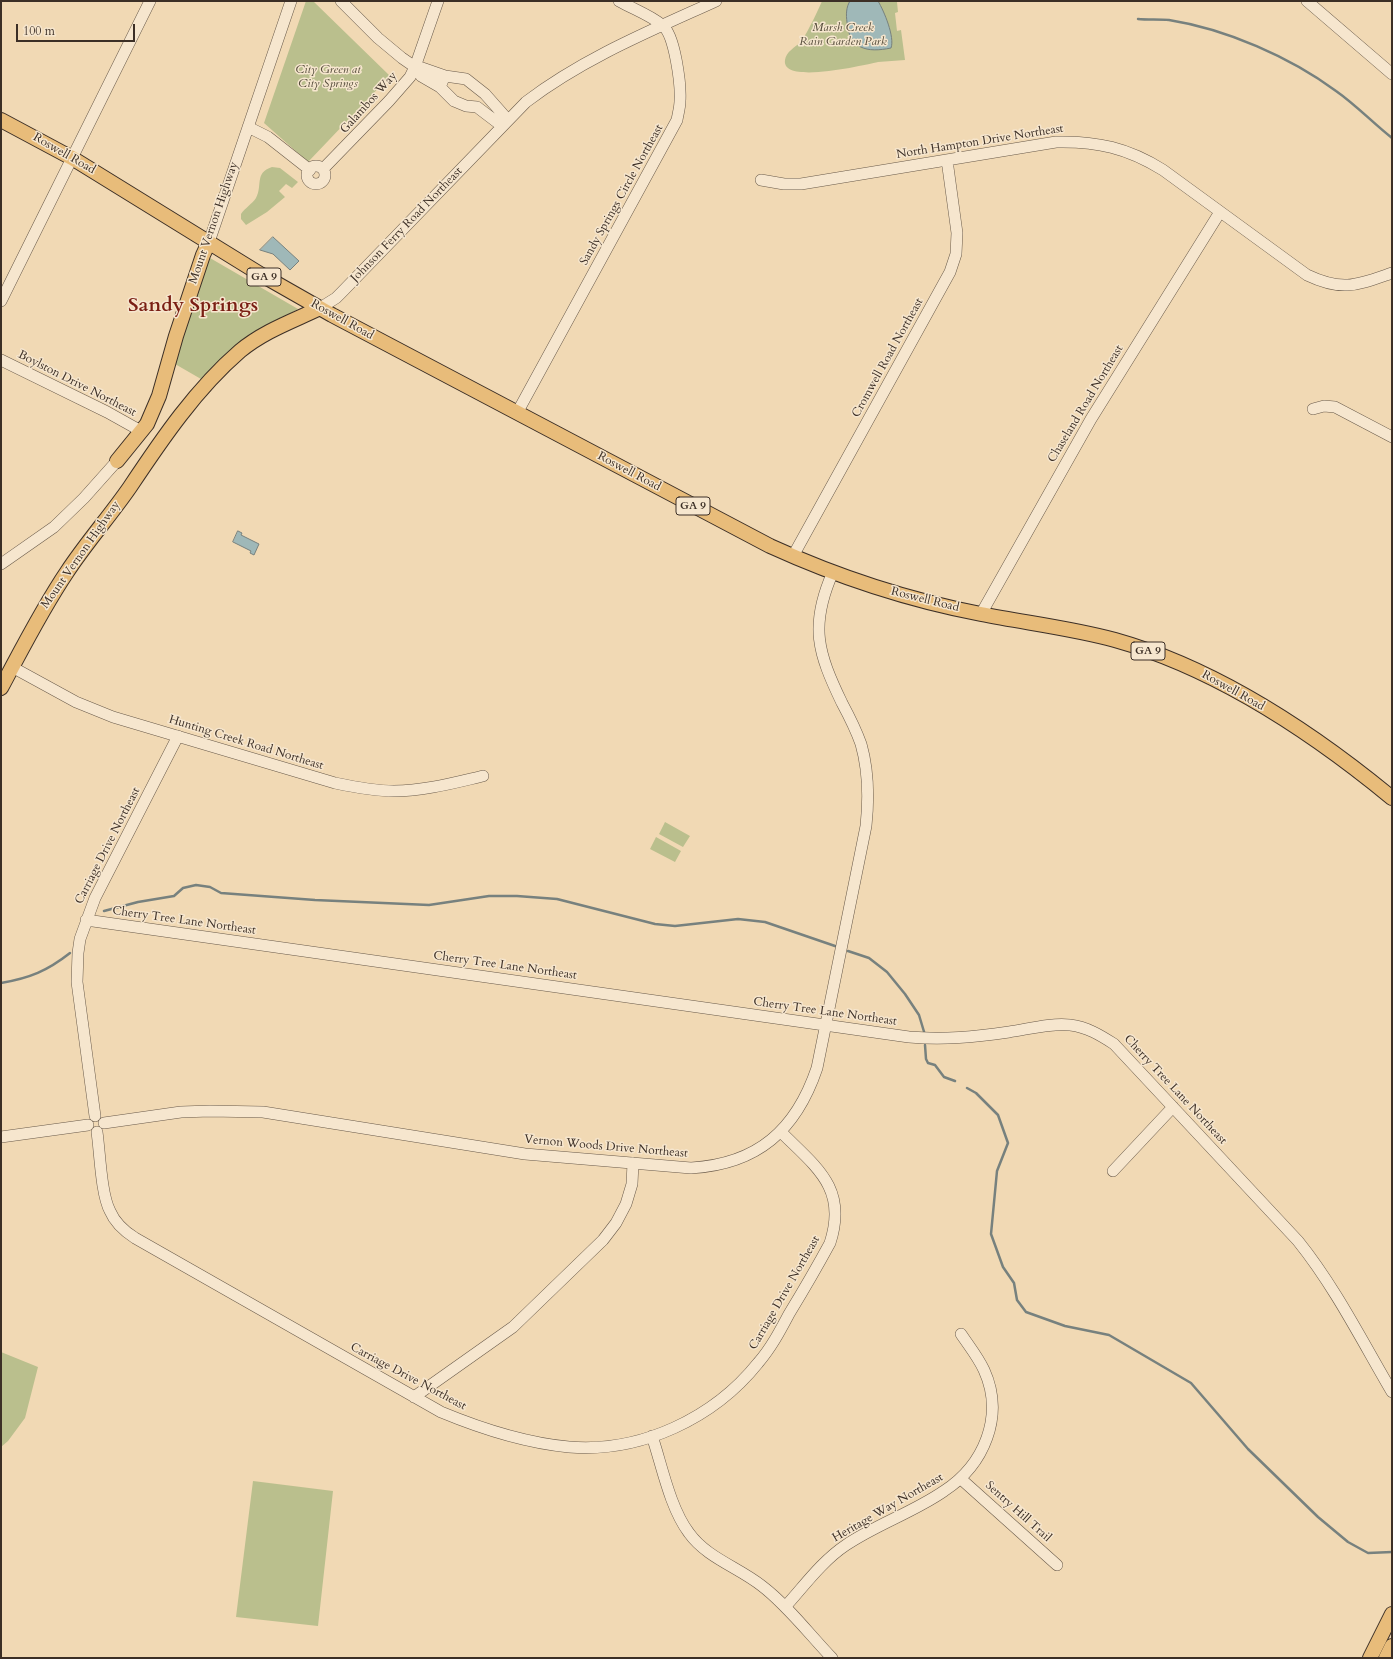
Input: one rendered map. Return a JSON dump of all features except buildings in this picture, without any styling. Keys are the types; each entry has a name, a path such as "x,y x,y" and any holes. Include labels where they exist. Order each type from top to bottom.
{"main road":[{"name":"Roswell Road","path":"1,120 72,158 260,274 320,308 723,522 792,556 833,572 918,600 981,614 1052,625 1116,640 1158,654 1199,672 1253,700 1319,743 1392,798"},
{"name":"Mount Vernon Highway","path":"117,461 147,424 158,396 203,255 209,242"},
{"name":"Johnson Ferry Road Northeast","path":"130,487 144,464 198,394 221,369 241,351 264,335 320,308"},
{"name":"Mount Vernon Highway","path":"1,688 51,596 130,487"},
{"path":"1370,1658 1392,1614"},
{"path":"1386,1658 1392,1646"}],"street":[{"path":"1,300 150,1"},
{"name":"Mount Vernon Highway","path":"209,242 291,1"},
{"path":"342,1 378,38 415,67 421,76 440,87 454,101 466,106 477,107 505,123"},
{"name":"Galambos Way","path":"248,127 268,136 310,170 308,178 311,182 317,184 324,180 325,174 323,169 389,101 410,77 415,67 438,1"},
{"path":"619,1 664,25"},
{"name":"Johnson Ferry Road Northeast","path":"320,308 336,298 532,97 575,68 582,66 598,56 716,1"},
{"path":"1306,1 1392,74"},
{"name":"Sandy Springs Circle Northeast","path":"517,413 677,120 680,102 676,57 664,25"},
{"path":"415,67 445,76 466,78 485,94 505,123"},
{"path":"440,87 445,76"},
{"path":"477,107 485,94"},
{"name":"North Hampton Drive Northeast","path":"761,180 784,184 801,184 1056,142 1100,144 1124,150 1149,162 1308,275 1324,283 1340,286 1357,285 1392,273"},
{"name":"Cromwell Road Northeast","path":"792,556 950,272 956,254 957,234 947,160"},
{"path":"310,170 315,166 323,169"},
{"name":"Chaseland Road Northeast","path":"981,614 1091,419 1220,212"},
{"name":"Boylston Drive Northeast","path":"1,360 107,412 141,431"},
{"path":"1313,409 1324,406 1335,407 1392,437"},
{"path":"1,564 54,527 88,494 117,461"},
{"name":"Vernon Woods Drive Northeast","path":"1,1137 181,1112 263,1112 525,1154 691,1168 718,1165 749,1153 781,1132 797,1113 810,1089 817,1068 827,1026 866,826 869,798 867,771 861,744 854,726 828,673 819,647 818,632 821,605 833,572"},
{"name":"Hunting Creek Road Northeast","path":"12,668 94,710 335,783 366,789 393,791 418,790 483,776"},
{"name":"Carriage Drive Northeast","path":"178,736 94,898 86,920 78,953 77,982 105,1200 113,1218 124,1231 134,1238 442,1412 464,1421 521,1439 544,1444 571,1447 599,1447 652,1436 677,1427 725,1397 747,1376 772,1343 830,1244 835,1230 836,1216 830,1188 818,1170 781,1132"},
{"name":"Cherry Tree Lane Northeast","path":"86,920 909,1037 938,1039 965,1038 1057,1025 1081,1027 1098,1034 1114,1044 1174,1107 1309,1255 1334,1292 1392,1392"},
{"path":"1113,1171 1174,1107"},
{"path":"414,1397 513,1327 603,1240 616,1223 626,1204 632,1184 633,1163"},
{"name":"Heritage Way Northeast","path":"785,1607 818,1569 844,1546 943,1492 961,1479 974,1464 984,1447 990,1428 992,1408 990,1390 984,1371 961,1334"},
{"path":"652,1436 676,1510 690,1534 710,1553 763,1586 785,1607 832,1658"},
{"name":"Sentry Hill Trail","path":"961,1479 1057,1565"}],"green space":[{"name":"City Green at City Springs","path":"306,1 313,1 390,76 308,162 264,123"},
{"name":"Marsh Creek Rain Garden Park","path":"822,1 897,2 898,12 895,13 897,31 901,30 905,60 878,62 825,72 796,71 787,67 785,60 787,55 803,39"},
{"path":"272,167 280,168 298,182 292,188 286,184 279,191 285,197 267,212 246,225 241,219 241,214 256,198 261,176 266,170"},
{"path":"210,258 298,309 243,340 201,379 175,364 184,330"},
{"path":"665,822 690,836 683,847 659,834"},
{"path":"656,837 681,851 675,862 650,849"},
{"path":"1,1352 38,1367 25,1418 8,1441 1,1447"},
{"path":"253,1481 333,1491 318,1626 236,1617"}],"water":[{"path":"850,1 878,1 886,17 892,37 891,48 874,50 861,47 855,43 848,31 846,17"},
{"path":"273,237 299,261 290,270 273,254 260,250"},
{"path":"238,531 242,533 241,535 259,544 254,555 250,553 251,551 233,542"}],"waterway":[{"path":"1138,19 1169,20 1191,24 1235,37 1257,46 1299,67 1336,91 1351,102 1392,138"},
{"path":"104,911 138,902 174,896 183,888 196,885 210,887 221,893 315,900 429,905 489,896 517,896 557,899 655,924 675,926 738,919 765,922 835,946"},
{"path":"848,951 869,958 887,972 905,994 919,1015 925,1035"},
{"path":"1,983 21,979 38,973 54,965 70,953"},
{"path":"925,1045 926,1059 928,1063 935,1065 944,1077 955,1081"},
{"path":"967,1088 976,1093 998,1115 1008,1143 997,1171 991,1234 1003,1267 1014,1283 1017,1300 1026,1312 1065,1326 1109,1335 1191,1383 1248,1449 1318,1517 1348,1542 1368,1553 1392,1552"}],"district":[{"name":"Sandy Springs","path":"193,306"}]}
